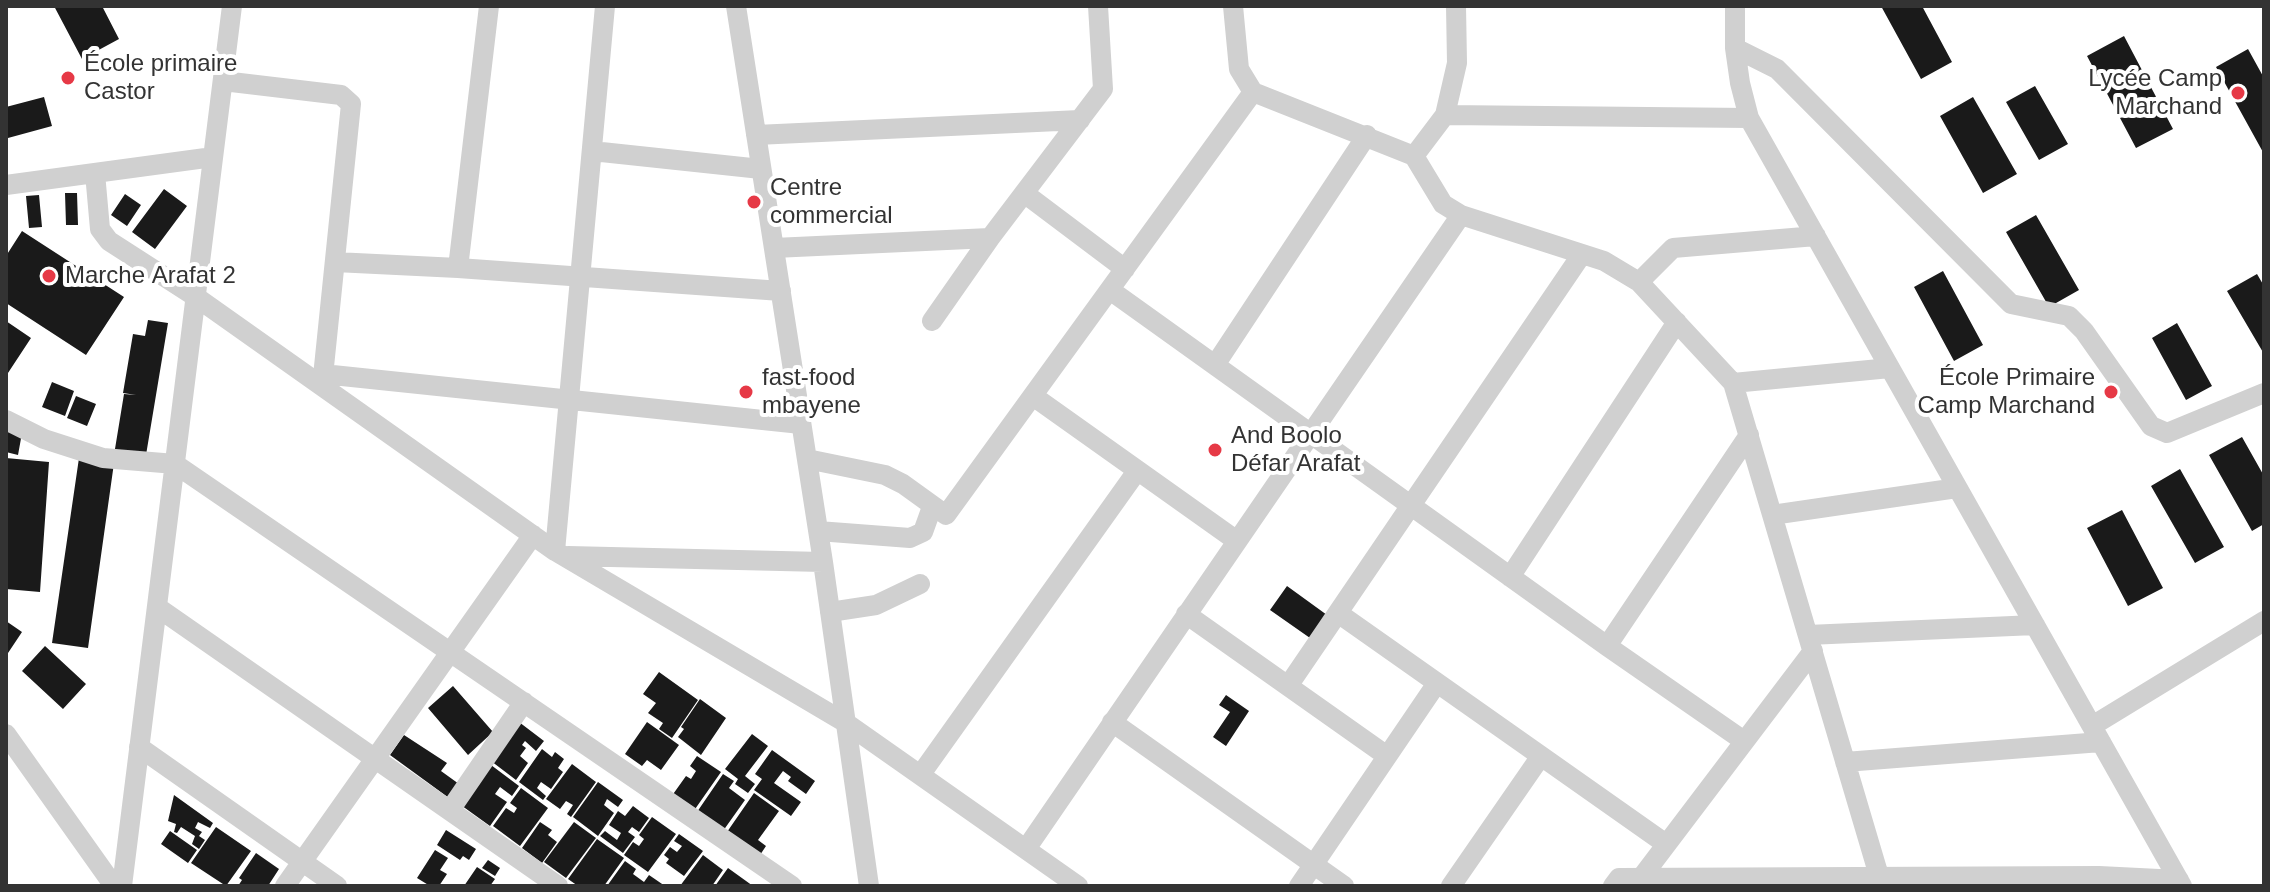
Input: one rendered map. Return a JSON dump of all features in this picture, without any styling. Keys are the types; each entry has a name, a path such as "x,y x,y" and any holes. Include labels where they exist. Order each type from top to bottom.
{"street":[{"path":"122,886 232,6"},
{"path":"458,268 489,6"},
{"path":"559,553 569,400 605,6"},
{"path":"736,6 871,884"},
{"path":"932,321 990,238 1103,89 1098,6"},
{"path":"1233,6 1239,69 1253,92 1414,156 1443,204 1461,215 1604,261 1639,282 1733,383 1881,882"},
{"path":"1414,156 1445,115 1457,63 1456,6"},
{"path":"1735,6 1735,48 1749,118 2180,883"},
{"path":"1735,48 1777,69 2011,304 2069,316 2084,331 2151,426 2167,433 2264,393"},
{"path":"223,81 341,95 351,104 322,380"},
{"path":"807,459 885,475 946,515 1253,92"},
{"path":"1445,115 1749,118"},
{"path":"756,135 1080,120"},
{"path":"1215,365 1367,135"},
{"path":"592,151 761,169"},
{"path":"6,185 213,157"},
{"path":"95,173 100,229 109,241 322,380 559,553 846,723 1078,886"},
{"path":"1024,193 1125,269"},
{"path":"1026,849 1461,215"},
{"path":"1639,282 1673,248 1816,236"},
{"path":"774,248 990,238"},
{"path":"1288,686 1582,254"},
{"path":"335,262 781,291"},
{"path":"1110,290 1744,741"},
{"path":"1510,577 1677,322"},
{"path":"1733,383 1890,368"},
{"path":"322,380 569,400 801,424"},
{"path":"1033,396 1237,541"},
{"path":"6,420 44,439 103,458 175,464 792,886"},
{"path":"1607,646 1749,435"},
{"path":"921,774 1137,471"},
{"path":"1772,515 1957,488"},
{"path":"818,531 910,538 923,532 932,507"},
{"path":"285,886 533,535"},
{"path":"559,553 823,562"},
{"path":"830,612 876,605 920,584"},
{"path":"157,607 558,886"},
{"path":"1338,613 1666,844"},
{"path":"1186,614 1387,756"},
{"path":"1845,762 2096,734 2264,621"},
{"path":"1810,643 2035,625"},
{"path":"1641,878 1744,741 1810,643"},
{"path":"1299,886 1437,683"},
{"path":"450,810 524,702"},
{"path":"1112,722 1344,886"},
{"path":"6,734 114,886"},
{"path":"139,747 337,886"},
{"path":"1451,886 1541,756"},
{"path":"1613,886 1619,878 2180,883"}],"building":[{"path":"54,6 102,6 119,39 82,59"},
{"path":"1881,6 1922,6 1952,62 1921,79"},
{"path":"2124,36 2173,129 2136,148 2087,56"},
{"path":"2248,49 2264,78 2264,154 2216,67"},
{"path":"2035,86 2068,144 2039,160 2006,102"},
{"path":"44,97 52,126 8,138 6,107"},
{"path":"1973,97 2017,174 1983,193 1940,116"},
{"path":"164,189 187,206 155,249 132,232"},
{"path":"65,193 77,193 78,225 66,225"},
{"path":"125,194 141,205 127,226 111,215"},
{"path":"39,195 42,227 29,228 26,196"},
{"path":"2036,215 2079,290 2049,307 2006,232"},
{"name":"Marche Arafat 2","path":"22,231 124,297 86,355 6,303 6,256"},
{"path":"1943,271 1983,345 1954,361 1914,287"},
{"path":"2257,274 2264,286 2264,354 2227,291"},
{"path":"148,320 168,323 145,461 114,455 124,394 136,395 123,393 133,334 145,336"},
{"path":"6,321 31,338 6,376"},
{"path":"2177,323 2212,386 2186,400 2152,338"},
{"path":"52,382 74,391 65,416 42,407"},
{"path":"76,396 96,404 87,426 67,418"},
{"path":"6,430 22,433 18,455 6,452"},
{"path":"2242,437 2264,476 2264,524 2252,531 2209,455"},
{"path":"6,458 49,462 40,592 6,589"},
{"path":"79,458 114,463 88,648 52,643"},
{"path":"2180,469 2224,547 2195,563 2151,486"},
{"path":"2122,510 2163,588 2128,606 2087,528"},
{"path":"1287,586 1327,615 1310,638 1270,610"},
{"path":"6,621 22,632 6,656"},
{"path":"45,646 86,684 63,709 22,671"},
{"path":"659,672 698,700 672,738 659,729 663,723 648,713 656,703 643,694"},
{"path":"453,686 493,732 468,755 428,708"},
{"path":"1226,695 1249,711 1226,746 1213,737 1230,712 1219,705"},
{"path":"700,699 726,718 701,755 678,737 684,729 681,727"},
{"path":"519,722 544,741 536,751 525,741 522,745 526,748 520,756 528,763 516,780 491,761"},
{"path":"647,722 679,745 661,770 647,760 642,766 625,754"},
{"path":"752,734 768,746 745,776 755,784 748,793 735,784 738,779 725,769"},
{"path":"404,735 447,763 441,771 459,784 449,798 390,755"},
{"path":"542,749 552,757 555,752 564,759 558,768 563,772 551,789 541,782 537,788 546,796 543,800 519,782"},
{"path":"772,750 815,781 806,794 788,781 791,777 783,771 774,783 801,802 791,816 754,790 762,779 755,774"},
{"path":"697,756 721,772 693,812 671,797 686,776 691,779 696,771 690,766"},
{"path":"487,762 519,786 512,796 500,787 495,794 507,802 490,826 458,803"},
{"path":"572,764 596,782 571,817 567,814 573,805 566,801 560,809 546,799"},
{"path":"723,774 734,781 729,788 745,800 723,831 697,812"},
{"path":"598,782 623,800 618,807 607,799 604,805 614,813 598,836 573,817"},
{"path":"521,788 548,808 520,846 493,826 506,808 514,813 517,808 510,803"},
{"path":"754,793 779,811 758,840 766,846 760,855 727,832"},
{"path":"174,795 213,823 210,828 198,822 195,828 202,832 199,836 205,840 199,849 192,844 195,836 181,827 177,833 174,832 176,824 168,821"},
{"path":"633,806 649,818 639,832 632,827 628,832 635,837 623,853 600,836 605,831 617,840 621,833 609,825 618,811 625,816"},
{"path":"652,817 676,834 648,872 624,855 633,842 639,846 644,839 639,835"},
{"path":"540,822 552,830 548,835 557,842 542,863 522,848"},
{"path":"574,822 596,838 566,878 544,862"},
{"path":"216,827 251,851 226,886 191,863"},
{"path":"446,830 476,849 469,860 463,856 460,860 437,845"},
{"path":"170,831 197,850 188,863 161,844"},
{"path":"679,834 703,851 684,876 666,863 669,859 664,855 670,847 677,852 682,846 674,841"},
{"path":"597,839 624,858 604,886 578,886 568,879"},
{"path":"435,850 448,858 440,870 447,874 439,886 430,886 417,878"},
{"path":"256,853 279,869 268,886 238,886 242,880 239,878"},
{"path":"703,855 723,870 712,886 680,886"},
{"path":"488,860 500,868 495,876 482,868"},
{"path":"625,861 636,869 633,874 644,882 649,875 665,886 607,886"},
{"path":"477,867 495,879 490,886 464,886"},
{"path":"728,868 753,886 715,886"}],"place":[{"name":"École primaire Castor","path":"68,78"},
{"name":"Lycée Camp Marchand","path":"2238,93"},
{"name":"Centre commercial","path":"754,202"},
{"name":"Marche Arafat 2","path":"49,276"},
{"name":"fast-food mbayene","path":"746,392"},
{"name":"École Primaire Camp Marchand","path":"2111,392"},
{"name":"And Boolo Défar Arafat","path":"1215,450"}]}
